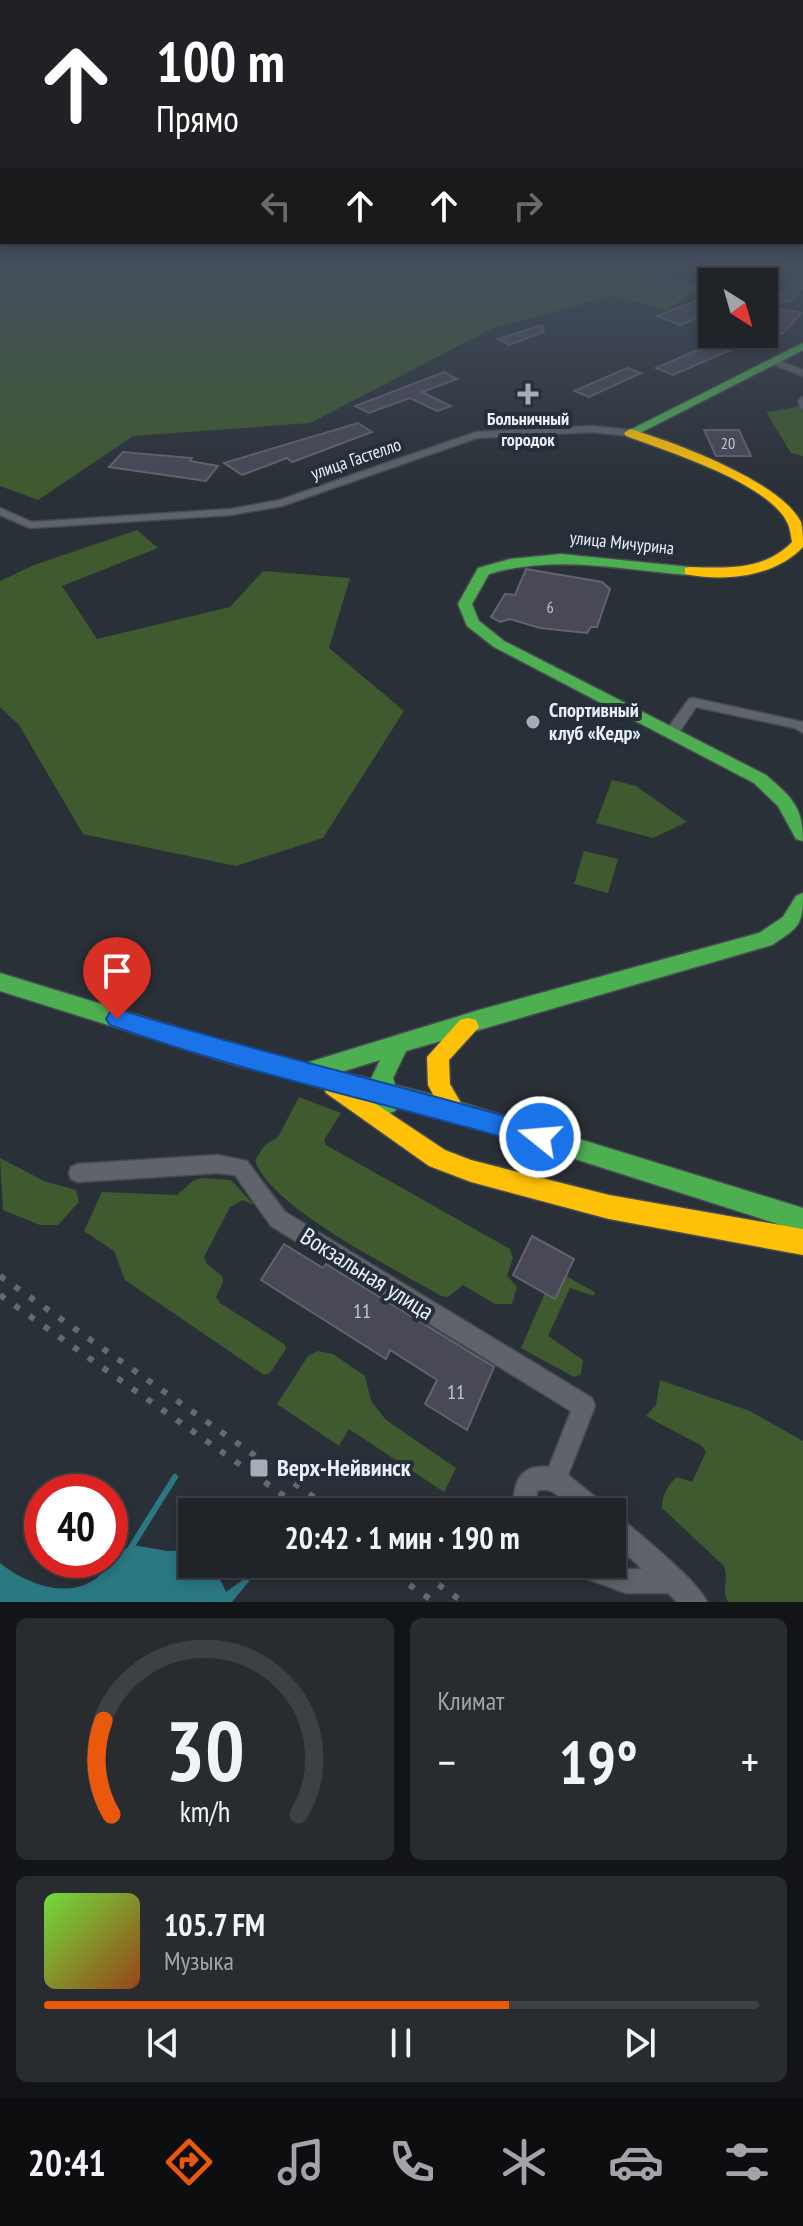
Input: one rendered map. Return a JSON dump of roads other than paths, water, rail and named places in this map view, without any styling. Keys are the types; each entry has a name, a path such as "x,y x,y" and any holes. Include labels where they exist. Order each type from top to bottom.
{"street":[{"path":"630,433 803,346"},
{"path":"775,362 803,378"},
{"name":"улица Гастелло","path":"0,511 30,525 231,512 282,503 476,435 592,429 630,433"},
{"name":"улица Мичурина","path":"630,433 767,494 798,525 801,540 794,552 766,566 730,573 551,556 521,559 483,571 465,604 472,623 499,644 744,768 772,788 795,817 803,834"},
{"path":"673,731 693,702 799,725 803,729"},
{"path":"309,1072 479,1019 765,939 790,923 803,901"},
{"path":"0,982 235,1055 453,1110 803,1220"},
{"path":"453,1110 439,1085 438,1057 451,1041 479,1019"},
{"path":"398,1045 386,1064 383,1092 399,1131"},
{"path":"309,1072 362,1103 437,1158 505,1181 609,1207 803,1242"},
{"name":"Вокзальная улица","path":"78,1173 218,1164 240,1167 278,1219 584,1406 555,1480"},
{"path":"771,1237 786,1228 778,1213"},
{"path":"525,1498 526,1485 534,1477 555,1480 578,1498"},
{"path":"626,1538 695,1602"},
{"path":"617,1578 626,1581 674,1581"}],"water":[{"path":"133,1545 178,1551 178,1578 220,1578 226,1592 246,1578 250,1580 232,1602 0,1602 0,1563 23,1578 62,1589 76,1587 96,1578 128,1578 128,1548"}],"waterway":[{"path":"130,1549 175,1477"}],"railway":[{"path":"0,1276 315,1498"},
{"path":"0,1295 287,1498"},
{"path":"400,1578 434,1602"},
{"path":"429,1578 463,1602"}],"place":[{"name":"Больничный городок","path":"528,394"},
{"name":"Спортивный клуб «Кедр»","path":"533,722"},
{"name":"Верх-Нейвинск","path":"259,1468"}]}
